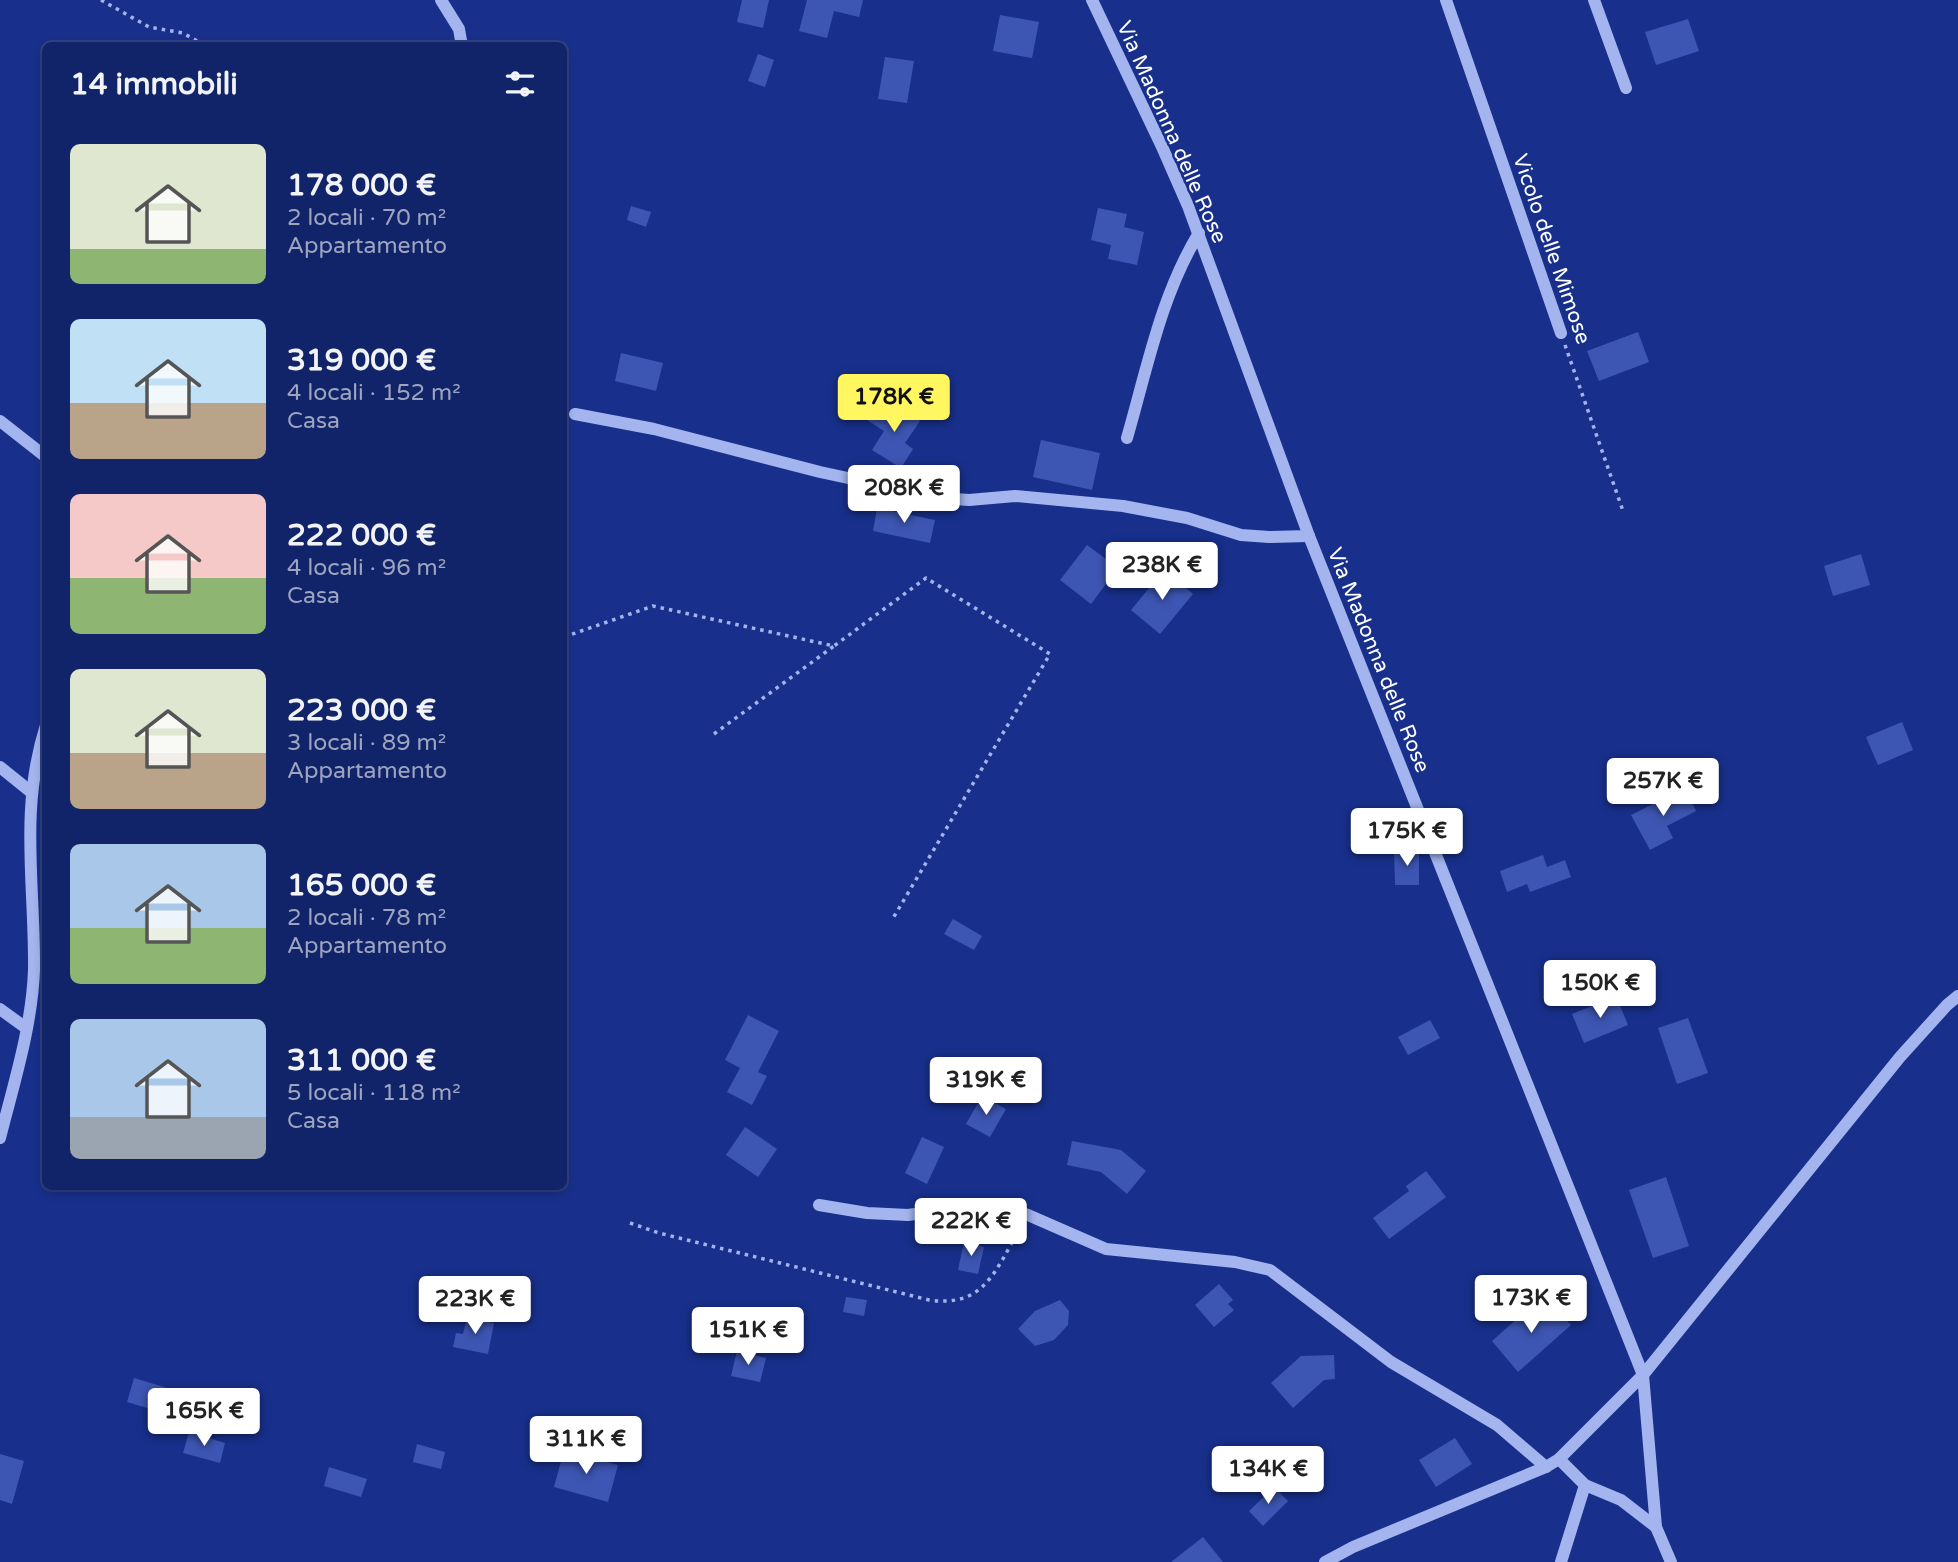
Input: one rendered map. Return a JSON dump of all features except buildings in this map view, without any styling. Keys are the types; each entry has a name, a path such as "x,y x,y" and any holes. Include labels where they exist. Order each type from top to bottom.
{"street":[{"path":"441,0 459,29 461,42"},
{"name":"Via Madonna delle Rose","path":"1092,0 1168,159 1199,233 1309,536 1643,1375 1656,1527"},
{"name":"Vicolo delle Mimose","path":"1446,0 1561,333"},
{"path":"1594,0 1626,88"},
{"path":"1127,438 1168,297 1186,254 1199,233"},
{"path":"575,414 654,429 820,472 941,498 969,500 1015,496 1123,506 1187,518 1241,535 1309,536"},
{"path":"0,422 42,454"},
{"path":"0,1138 26,1028 40,940 29,839 31,792 42,739"},
{"path":"0,767 31,792"},
{"path":"1325,1562 1353,1547 1546,1467 1559,1459 1643,1375 1900,1057 1947,1004 1958,996"},
{"path":"0,1009 26,1028"},
{"path":"819,1205 867,1213 908,1215 976,1205 1002,1206 1106,1249 1235,1262 1270,1270 1391,1362 1497,1425 1546,1467"},
{"path":"1559,1459 1585,1485 1620,1500 1656,1527 1671,1562"},
{"path":"1561,1562 1585,1485"}],"path":[{"path":"101,0 149,27 183,33 199,42"},
{"name":"Vicolo delle Mimose","path":"1561,333 1623,511"},
{"path":"714,734 926,578 1050,654 892,920"},
{"path":"567,636 653,606 834,646"},
{"path":"630,1223 659,1233 947,1303 964,1300 975,1294 990,1276 1028,1215"}]}
